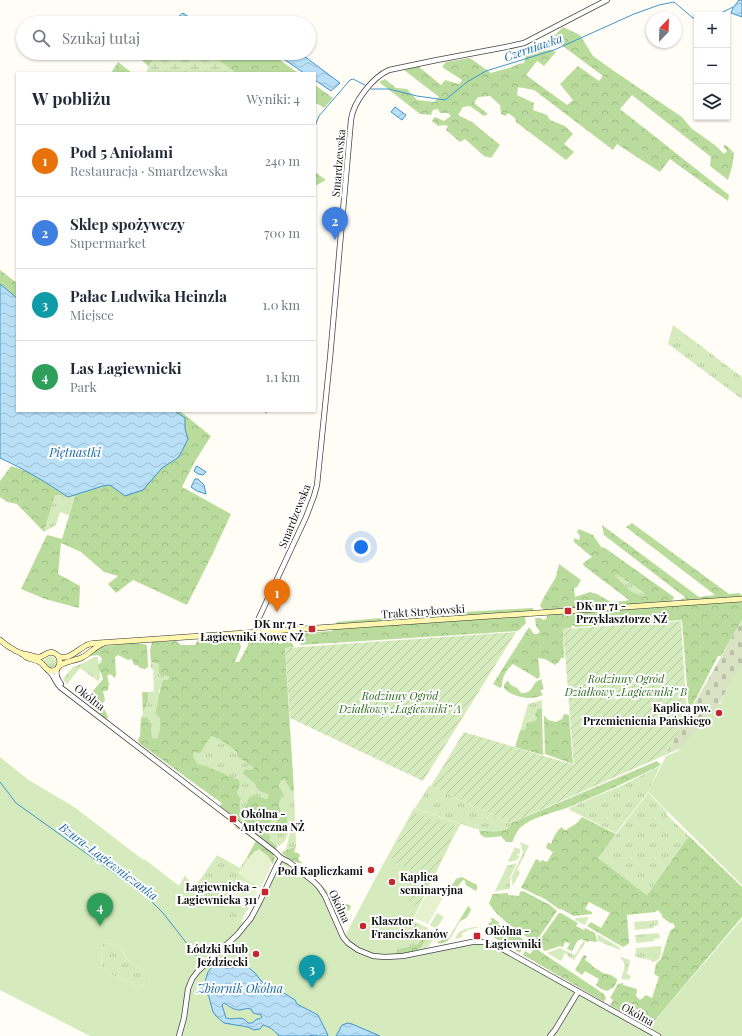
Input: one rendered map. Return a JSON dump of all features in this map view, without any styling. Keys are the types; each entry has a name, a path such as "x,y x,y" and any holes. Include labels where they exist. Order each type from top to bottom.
{"main road":[{"name":"Trakt Strykowski","path":"58,656 62,658 70,656 88,644 742,599"},
{"path":"0,640 13,650 24,656 40,662 48,670 53,671 58,668 60,660 54,653 50,652 43,656 36,657 25,653 22,654"},
{"name":"Trakt Strykowski","path":"58,668 64,663 82,657 106,643"},
{"path":"43,656 43,665"}],"street":[{"name":"Smardzewska","path":"255,633 257,622 306,517 317,485 351,120 352,113 356,105 375,79 384,72 524,43 607,0"},
{"name":"Okólna","path":"58,668 56,671 57,676 62,688"},
{"name":"Okólna","path":"48,670 60,687 318,885 345,939 360,951 375,956 392,958 472,942 487,942 497,946 658,1036"},
{"path":"179,1036 183,1022 188,989 194,976 237,934 251,918 281,858"},
{"path":"550,1036 578,992"},
{"path":"546,1036 559,1024"}],"green space":[{"path":"563,27 580,35 593,56 682,117 691,128 716,146 724,154 727,151 723,146 726,145 734,153 728,180 710,166 711,157 632,95 620,109 729,195 728,201 670,159 660,172 617,144 613,150 534,90 518,87 517,95 534,103 533,110 547,115 550,120 565,126 573,134 564,144 574,152 566,160 516,122 515,118 508,113 505,116 501,114 500,105 490,96 478,97 474,103 488,114 484,116 470,106 463,107 458,115 472,122 500,145 491,158 484,156 465,139 460,142 446,130 448,126 438,126 432,121 435,117 444,121 451,116 448,113 440,113 438,109 433,110 431,115 420,114 379,82 385,79 396,88 407,89 417,100 434,102 439,97 404,70 418,66 441,85 445,80 459,84 462,80 442,67 446,62 470,58 491,73 524,63 526,56 522,52 524,48 531,46 537,51 551,50 556,52 544,66 537,61 526,75 567,105 573,100 560,84 578,66 599,81 603,76 552,38"},
{"path":"142,60 280,60 297,72 147,72 148,66"},
{"path":"153,60 219,60 235,72 147,72 148,66"},
{"path":"118,62 131,72 112,72"},
{"path":"316,86 333,98 324,108 316,103"},
{"path":"316,173 326,180 316,185"},
{"path":"0,270 16,282 16,305 0,294"},
{"path":"673,325 742,377 742,399 668,344"},
{"path":"161,412 181,412 211,436 194,463 182,487 231,514 187,605 133,580 116,593 108,584 118,576 104,572 81,552 61,543 58,574 80,586 79,608 45,599 21,589 47,535 62,539 75,496 55,495 44,532 17,504 7,502 0,497 0,481 11,466 37,475"},
{"path":"55,495 75,496 69,515 60,512 56,525 44,532"},
{"path":"632,523 729,594 739,593 742,595 742,620 721,656 718,656 689,712 682,620 575,627 572,625 571,628 563,629 564,658 561,658 555,665 545,659 538,658 540,676 538,679 513,664 505,674 502,686 500,688 493,684 529,627 534,634 540,632 536,626 535,618 541,618 543,620 546,619 548,614 540,606 556,577 559,564 581,580 577,587 574,588 575,597 590,592 597,594 611,602 629,600 584,566 583,563 592,557 574,542 574,538 579,540 580,536 577,532 579,529 593,535 601,547 605,548 674,597 672,601 678,605 681,599 686,598 604,535 602,525 699,597 715,595 626,527","holes":["617,574 645,595 644,596 632,592 615,576"]},
{"path":"617,574 645,595 632,592 615,576"},
{"path":"532,608 534,610 524,612 526,623 518,631 301,645 300,642 303,633 332,631 337,622 413,615"},
{"path":"742,620 742,664 719,703 733,714 695,742 665,755"},
{"name":"Rodzinny Ogród Działkowy „Łagiewniki” B","path":"681,621 687,717 665,755 511,823 431,786 464,732 574,765 563,629"},
{"name":"Rodzinny Ogród Działkowy „Łagiewniki” A","path":"516,632 423,781 290,718 285,648"},
{"path":"248,636 259,637 260,640 266,643 272,641 280,644 286,641 291,642 294,647 285,648 294,791 291,791 284,779 281,781 279,786 283,793 279,805 281,812 287,815 285,832 279,828 277,821 273,819 264,833 270,835 270,840 277,846 276,849 244,825 245,818 243,812 249,798 253,795 267,799 269,795 259,791 255,784 242,773 246,769 252,770 254,768 237,756 237,752 222,741 211,736 200,753 194,752 193,755 198,766 203,765 239,780 240,785 237,793 241,799 240,822 220,806 222,803 139,743 138,740 140,736 141,718 147,717 151,723 152,738 157,739 160,729 160,717 155,713 163,680 168,680 169,677 159,673 159,664 151,662 150,650 152,642 176,641 181,645 195,645 198,640 213,638 215,643 219,644 222,638 239,640 241,647 235,662 239,662 248,645"},
{"path":"133,643 147,645 148,667 145,669 140,668 137,665 134,665 132,659 128,660 118,655 115,657 115,678 110,674 107,676 109,687 107,691 103,691 105,700 102,704 108,717 106,719 85,701 87,696 103,679 98,665 102,658 98,655 90,656 91,652 99,647"},
{"path":"51,656 57,663 56,666 52,668 44,661 47,657"},
{"path":"94,657 98,657 99,681 80,668 67,684 63,679 73,667"},
{"path":"151,662 159,664 169,677 159,690 155,712 160,717 160,729 157,740 152,738 151,723 147,717 141,718 148,701 148,692 154,691 154,671 151,668"},
{"path":"742,663 742,885 648,792 666,756 678,751 721,703 720,702"},
{"path":"542,679 543,689 540,691 543,695 535,697 530,698 512,694 504,688 504,685 508,681 521,693 525,693 531,690 538,681"},
{"path":"142,692 148,692 148,701 143,713"},
{"path":"542,700 542,709 538,708 537,718 520,731 528,704"},
{"path":"538,708 542,709 543,755 515,747 520,731 525,729 527,723 535,721 537,718 535,715"},
{"path":"564,714 569,715 573,764 545,754 544,717 545,716 548,720 556,722 562,719"},
{"path":"211,736 222,741 237,752 238,756 254,768 242,773 255,784 259,791 269,795 267,799 253,795 243,812 245,818 244,825 240,822 241,799 237,793 240,785 198,766 193,755 194,751"},
{"path":"0,757 30,781 74,807 179,886 185,876 195,888 216,905 233,924 244,916 242,921 243,924 225,943 254,916 282,853 327,890 341,935 344,938 414,808 461,824 393,959 403,959 454,947 485,942 646,1031 742,919 742,1036 90,1036 0,990","holes":["106,943 120,947 127,959 145,972 144,982 141,987 138,989 134,987 132,983 114,976 102,968 103,944"]},
{"path":"657,761 661,765 593,797 538,817 526,823 518,830 512,842 506,842 501,836 487,838 482,836 480,833 479,830 492,832 504,830 511,825 511,823"},
{"path":"660,766 648,792 616,833 570,810 569,808 623,785"},
{"path":"284,779 291,791 294,791 296,846 286,850 292,822 290,823 288,834 281,845 277,846 264,833 273,819 277,821 281,812 279,805 283,793 279,786 281,781"},
{"path":"30,781 74,807 179,886 185,876 195,887 217,855 240,868 247,857 249,859 239,873 247,880 260,887 256,889 245,881 233,884 231,890 232,894 249,908 243,916 231,926"},
{"path":"429,786 511,823 511,825 500,832 490,832 473,828 415,808"},
{"path":"648,793 667,812 666,814 689,836 647,895 598,858"},
{"path":"413,813 457,827 418,906 404,898 418,870 416,869 414,871 391,860 392,854"},
{"path":"582,817 616,834 598,858 647,895 689,836 742,887 742,917 651,1025 648,1026 610,1005 613,1000 610,998 618,984 623,983 623,985 637,989 636,996 640,1000 646,995 652,998 659,977 654,974 656,964 661,959 670,931 675,927 673,923 670,923 662,917 658,910 655,912 627,915 629,943 623,947 587,926 591,922 601,928 610,913 589,902 585,909 592,912 592,914 574,916 559,909 545,899 521,888 536,859 541,862 542,860 547,862 553,852 546,848 548,842 551,844 558,830 562,827 566,830 577,823"},
{"path":"236,825 273,854 275,858 273,864 270,859 255,851 249,859 247,857 256,841 235,827"},
{"path":"520,842 529,846 517,870 520,872 513,886 511,878 523,853"},
{"path":"296,846 294,852 300,855 298,859 304,863 295,862 282,853"},
{"path":"515,847 520,849 520,854 518,853 517,855 519,856 517,860 509,862 508,861"},
{"path":"259,849 268,856 272,863 261,888 247,880 239,872 250,856"},
{"path":"517,863 510,877 510,889 495,891 507,866"},
{"path":"462,877 477,885 476,891 466,885 464,880 457,888 451,887 456,879"},
{"path":"241,880 249,883 257,891 250,906 241,902 232,893 232,886"},
{"path":"431,886 445,894 428,924 414,918"},
{"path":"522,891 550,905 557,911 537,940 531,940 508,923 497,914 489,903 493,894 508,893 508,895 519,896 520,892"},
{"path":"332,897 351,906 349,911 346,909 345,911 348,914 344,922 339,920 331,904"},
{"path":"468,906 471,909 469,914 460,922 451,937 445,942 437,943 449,938"},
{"path":"437,913 444,917 436,929 430,925"},
{"path":"559,913 578,923 576,926 584,930 585,928 595,933 597,941 588,942 582,939 578,940 572,951 567,949 570,943 565,942 563,947 560,946 545,951 539,946 538,942"},
{"path":"589,917 585,925 575,920 576,918"},
{"path":"493,918 499,923 498,924 509,932 511,930 530,946 525,944 520,953 492,936 488,924 492,921 490,919"},
{"path":"412,920 428,928 422,939 434,939 427,948 389,955"},
{"path":"658,920 658,925 653,926 653,928 635,930 634,922"},
{"path":"474,927 479,928 467,930 462,933 462,937 455,939 460,932"},
{"path":"659,933 660,938 654,939 654,941 636,943 635,935"},
{"path":"597,934 619,947 620,950 598,941"},
{"path":"422,939 426,940 417,950 405,953 389,954 395,950 417,945"},
{"path":"584,940 586,941 574,960 565,953 561,961 547,953 560,948 574,955"},
{"path":"106,943 120,947 127,959 145,972 144,982 141,987 138,989 134,987 132,983 114,976 102,968 103,944"},
{"path":"661,946 660,957 655,962 635,957 636,948"},
{"path":"535,948 604,994 606,998 604,1002 523,955 525,951 530,954"},
{"path":"584,955 587,956 585,960 592,966 617,979 614,987 607,991 601,989 596,985 599,979 585,971 582,975 575,970"},
{"path":"620,958 630,960 627,974 631,976 629,980 621,979 624,971 624,962"}],"water":[{"path":"739,0 742,0 742,17 731,13"},
{"path":"183,13 187,16 179,16"},
{"path":"285,60 309,60 340,83 331,91 316,81 316,72 303,72"},
{"path":"395,107 406,115 402,120 391,112"},
{"name":"Piętnastki","path":"0,284 16,297 16,412 176,412 185,418 185,429 188,439 179,457 162,468 143,490 125,496 110,485 68,497 35,476 0,458"},
{"path":"197,466 206,472 203,475 194,471"},
{"path":"195,479 198,479 204,485 206,494 191,487"},
{"name":"Zbiornik Okólna","path":"212,967 248,967 262,982 272,986 295,1000 297,1004 318,1015 328,1036 279,1036 272,1029 263,1025 260,1029 254,1030 248,1027 224,1023 213,1012 209,997 203,988 208,972","holes":["224,1003 233,1009 251,1009 253,1013 261,1015 262,1017 252,1023 248,1023 246,1020 241,1018 226,1018 222,1005"]},
{"path":"348,1023 380,1036 336,1036 342,1025"}],"waterway":[{"name":"Czerniawka","path":"371,89 389,89 417,96 445,100 467,82 486,71 554,50 634,14 659,5 674,2 694,18"},
{"path":"723,12 733,7"},
{"name":"Czerniawka","path":"316,124 319,116 350,80 353,79 365,85"},
{"name":"Bzura-Łagiewniczanka","path":"0,782 16,803 146,896 163,913 204,964"}],"place":[{"name":"Sklep spożywczy","path":"335,240"},
{"name":"DK nr 71 - Przyklasztorze NŻ","path":"568,611"},
{"name":"Pod 5 Aniołami","path":"277,612"},
{"name":"DK nr 71 - Łagiewniki Nowe NŻ","path":"312,629"},
{"name":"Kaplica pw. Przemienienia Pańskiego","path":"719,713"},
{"name":"Okólna - Antyczna NŻ","path":"233,819"},
{"name":"Pod Kapliczkami","path":"371,870"},
{"name":"Kaplica seminaryjna","path":"392,882"},
{"name":"Łagiewnicka - Łagiewnicka 311","path":"265,892"},
{"name":"Las Łagiewnicki","path":"100,926"},
{"name":"Klasztor Franciszkanów","path":"363,926"},
{"name":"Okólna - Łagiewniki","path":"477,936"},
{"name":"Łódzki Klub Jeździecki","path":"256,954"},
{"name":"Pałac Ludwika Heinzla","path":"312,988"}]}
